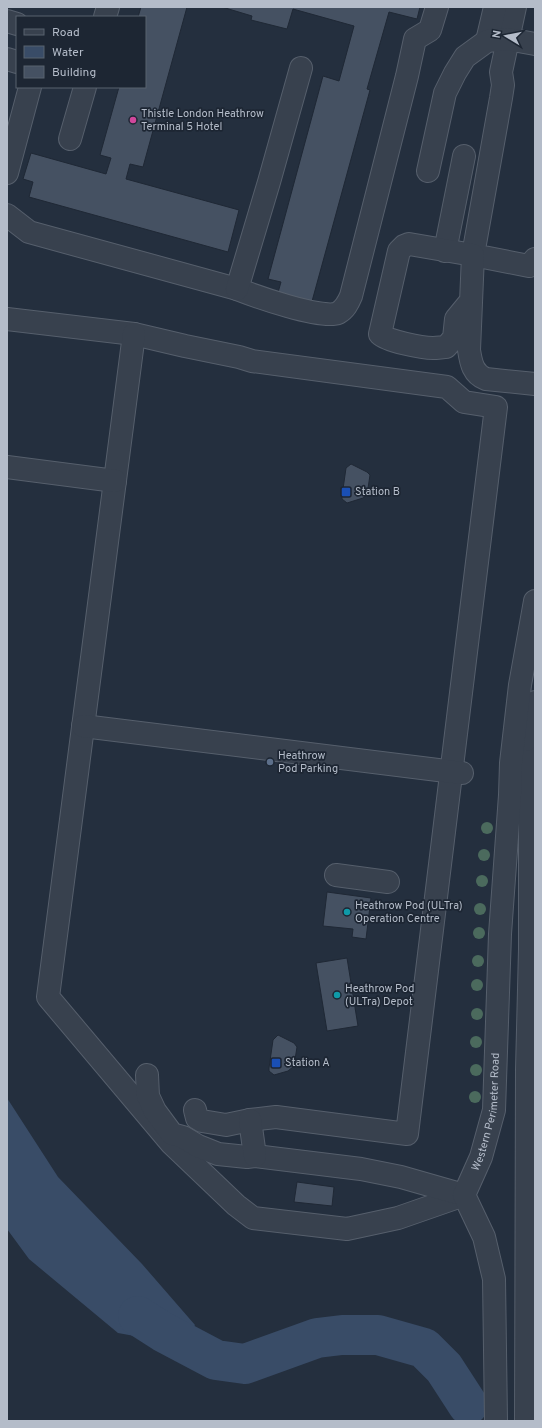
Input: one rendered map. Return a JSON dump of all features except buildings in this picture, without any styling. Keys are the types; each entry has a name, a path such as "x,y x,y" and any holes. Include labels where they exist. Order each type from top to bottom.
{"street":[{"path":"7,215 29,232 237,289 266,300 311,312 336,314 344,309 351,296 415,39 430,30 437,7"},
{"path":"495,7 500,72 503,85 473,255 470,302 470,361 474,371 480,377 486,379 535,384"},
{"path":"428,171 445,93 455,73 465,58 497,40 515,7"},
{"path":"497,40 535,44"},
{"path":"237,289 301,68"},
{"path":"7,173 30,88"},
{"path":"70,138 85,88"},
{"path":"446,251 464,156"},
{"path":"470,302 456,319 454,338 446,347 432,348 399,342 384,338 380,334 399,251 404,246 409,244 529,266 535,259"},
{"path":"7,319 134,334 252,361 447,387 464,402 496,407 457,773 406,1134 276,1117 226,1125 202,1121 197,1118 194,1110"},
{"path":"134,334 48,997 171,1143 236,1205 252,1218 347,1229 398,1218 464,1195"},
{"path":"7,467 115,481"},
{"name":"Western Perimeter Road","path":"464,1195 481,1157 494,1110 500,934 513,738 520,685 535,601"},
{"name":"Western Perimeter Road","path":"520,685 530,780 526,1421"},
{"name":"Western Perimeter Road","path":"510,795 535,702"},
{"path":"83,726 457,773"},
{"path":"336,875 388,882"},
{"name":"Western Perimeter Road","path":"530,949 535,911"},
{"path":"147,1076 148,1096 155,1111 172,1134 218,1154 246,1157 255,1156 361,1169 401,1177 464,1195 484,1238 494,1279 496,1421"},
{"path":"250,1120 255,1156"}],"water":[{"path":"7,1098 58,1177 142,1264 195,1325 184,1345 118,1333 29,1259 7,1229"}],"waterway":[{"path":"138,1316 163,1332 216,1360 245,1364 317,1338 342,1335 378,1335 424,1348 444,1368 468,1405"}],"place":[{"name":"Thistle London Heathrow Terminal 5 Hotel","path":"133,120"},
{"name":"Station B","path":"346,492"},
{"name":"Heathrow Pod Parking","path":"270,762"},
{"name":"Heathrow Pod (ULTra) Operation Centre","path":"347,912"},
{"name":"Heathrow Pod (ULTra) Depot","path":"337,995"},
{"name":"Station A","path":"276,1063"}]}
